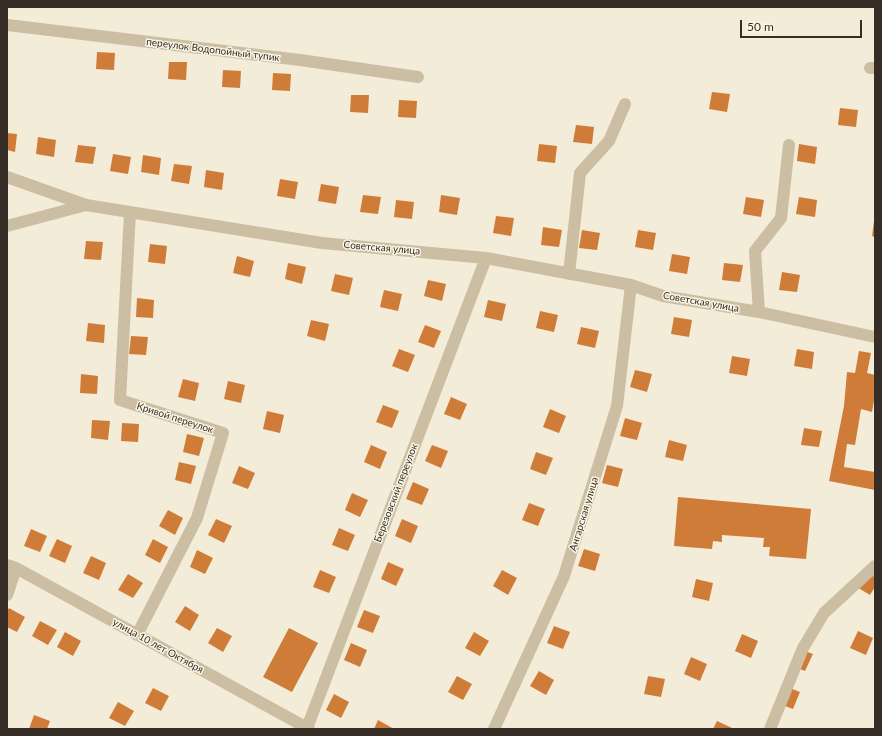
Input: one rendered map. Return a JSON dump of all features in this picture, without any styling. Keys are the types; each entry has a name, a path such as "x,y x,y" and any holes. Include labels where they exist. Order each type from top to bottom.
{"street":[{"name":"переулок Водопойный тупик","path":"7,26 300,60 418,77"},
{"path":"569,274 580,173 609,141 625,104"},
{"path":"759,312 755,251 781,218 789,145"},
{"name":"Советская улица","path":"7,177 86,205 322,243 486,258 631,285 663,296 759,312 875,337"},
{"path":"7,226 86,205"},
{"name":"Кривой переулок","path":"130,212 120,400 223,433 197,518 137,635"},
{"name":"Березовский переулок","path":"308,728 486,258"},
{"name":"Ангарская улица","path":"494,729 564,576 617,406 631,285"},
{"path":"7,596 11,566"},
{"name":"улица 10 лет Октября","path":"11,566 308,728"},
{"path":"770,729 803,648 824,613 875,566"}],"building":[{"path":"97,52 115,53 114,70 96,69"},
{"path":"169,62 187,62 186,80 168,79"},
{"path":"223,70 241,71 240,88 222,87"},
{"path":"273,73 291,74 290,91 272,90"},
{"path":"712,92 730,94 727,112 709,109"},
{"path":"351,95 369,95 368,113 350,112"},
{"path":"399,100 417,101 416,118 398,117"},
{"path":"840,108 858,110 856,127 838,125"},
{"path":"576,125 594,127 592,144 573,142"},
{"path":"7,133 17,134 15,152 7,150"},
{"path":"38,137 56,140 54,157 36,154"},
{"path":"539,144 557,146 555,163 537,161"},
{"path":"799,144 817,147 815,164 797,161"},
{"path":"78,145 96,147 93,164 75,162"},
{"path":"113,154 131,157 128,174 110,171"},
{"path":"143,155 161,158 159,175 141,172"},
{"path":"174,164 192,166 189,184 171,181"},
{"path":"206,170 224,173 222,190 204,187"},
{"path":"280,179 298,182 295,199 277,196"},
{"path":"321,184 339,187 336,204 318,201"},
{"path":"363,195 381,197 378,214 360,212"},
{"path":"441,195 460,198 457,215 439,212"},
{"path":"746,197 764,200 761,217 743,214"},
{"path":"799,197 817,200 815,217 796,214"},
{"path":"396,200 414,202 412,219 394,217"},
{"path":"496,216 514,218 511,236 493,233"},
{"path":"875,221 875,237 872,236"},
{"path":"543,227 562,230 559,247 541,245"},
{"path":"582,230 600,233 597,250 579,248"},
{"path":"638,230 656,233 653,250 635,247"},
{"path":"86,241 103,242 101,260 84,259"},
{"path":"150,244 167,246 165,264 148,262"},
{"path":"672,254 690,257 687,274 669,271"},
{"path":"237,256 254,261 250,277 233,273"},
{"path":"288,263 306,267 302,284 285,279"},
{"path":"724,263 743,265 740,282 722,280"},
{"path":"782,272 800,275 797,292 779,290"},
{"path":"335,274 353,278 349,295 331,291"},
{"path":"428,280 446,284 442,301 424,296"},
{"path":"384,290 402,294 398,311 380,307"},
{"path":"137,298 154,300 153,318 136,317"},
{"path":"488,300 506,304 502,321 484,317"},
{"path":"540,311 558,315 554,332 536,328"},
{"path":"674,317 692,320 689,337 671,334"},
{"path":"311,320 329,324 325,341 307,336"},
{"path":"88,323 105,325 104,343 86,341"},
{"path":"425,325 441,331 434,348 418,342"},
{"path":"581,327 599,331 595,348 577,344"},
{"path":"131,336 148,337 146,355 129,354"},
{"path":"399,349 415,355 408,372 392,366"},
{"path":"797,349 814,352 812,369 794,366"},
{"path":"859,351 871,353 867,373 875,375 875,395 872,412 861,409 855,445 847,444 844,467 875,472 875,490 829,481 844,406 847,372 855,373"},
{"path":"732,356 750,359 747,376 729,373"},
{"path":"635,370 652,374 647,392 630,387"},
{"path":"81,374 98,376 97,394 80,393"},
{"path":"183,379 199,383 195,401 178,397"},
{"path":"228,381 245,385 241,403 224,399"},
{"path":"451,397 467,404 460,420 444,414"},
{"path":"383,405 399,411 392,428 376,422"},
{"path":"550,409 566,416 559,433 543,427"},
{"path":"267,411 284,415 280,433 263,429"},
{"path":"625,418 642,423 637,440 620,436"},
{"path":"92,420 110,421 108,440 91,438"},
{"path":"122,423 139,424 138,442 121,441"},
{"path":"804,428 822,431 819,447 801,445"},
{"path":"187,434 204,438 199,456 183,452"},
{"path":"669,440 687,445 683,461 665,457"},
{"path":"371,445 387,452 380,469 364,462"},
{"path":"432,445 448,451 441,468 425,461"},
{"path":"536,452 553,458 546,475 530,469"},
{"path":"179,462 196,466 191,484 175,480"},
{"path":"607,465 623,469 618,487 602,483"},
{"path":"239,466 255,473 248,489 232,483"},
{"path":"413,482 429,489 422,505 406,499"},
{"path":"352,493 368,500 360,517 345,510"},
{"path":"678,497 811,509 806,559 769,556 770,547 763,547 764,538 722,535 722,542 713,541 712,549 674,546"},
{"path":"529,503 545,509 538,526 522,520"},
{"path":"168,510 183,518 175,535 159,526"},
{"path":"216,519 232,526 224,543 208,535"},
{"path":"402,519 418,526 411,543 395,536"},
{"path":"339,528 355,535 348,551 332,545"},
{"path":"31,529 47,536 40,552 24,546"},
{"path":"57,539 72,546 65,563 49,556"},
{"path":"153,539 168,547 160,563 145,555"},
{"path":"584,549 600,554 595,571 578,566"},
{"path":"197,550 213,558 205,574 190,567"},
{"path":"91,556 106,563 99,580 83,573"},
{"path":"388,562 404,569 396,586 381,579"},
{"path":"320,570 336,577 329,593 313,587"},
{"path":"502,570 517,578 508,595 493,586"},
{"path":"865,571 875,577 875,587 870,595 855,586"},
{"path":"128,574 143,583 133,598 118,590"},
{"path":"696,579 713,583 709,601 692,597"},
{"path":"185,606 199,615 190,631 175,622"},
{"path":"9,608 25,617 17,632 7,627 7,611"},
{"path":"364,610 380,616 373,633 357,627"},
{"path":"40,621 57,630 48,645 32,636"},
{"path":"554,626 570,632 563,649 547,643"},
{"path":"217,628 232,636 223,652 208,643"},
{"path":"289,628 318,643 292,692 263,677"},
{"path":"858,631 873,638 866,655 850,648"},
{"path":"65,632 81,641 73,656 57,647"},
{"path":"474,632 489,641 480,656 465,648"},
{"path":"742,634 758,641 751,658 735,651"},
{"path":"351,643 367,650 360,667 344,660"},
{"path":"797,648 813,654 805,671 790,665"},
{"path":"691,657 707,664 700,681 684,674"},
{"path":"539,671 554,680 546,695 530,686"},
{"path":"457,676 472,684 463,700 448,692"},
{"path":"648,676 665,679 661,697 644,694"},
{"path":"785,686 800,692 793,709 777,703"},
{"path":"153,688 169,696 161,711 145,703"},
{"path":"334,694 349,702 341,718 326,710"},
{"path":"118,702 134,711 125,726 109,718"},
{"path":"34,715 50,721 47,729 29,729"},
{"path":"378,720 394,729 374,729"},
{"path":"717,721 732,728 732,729 713,729"}]}
